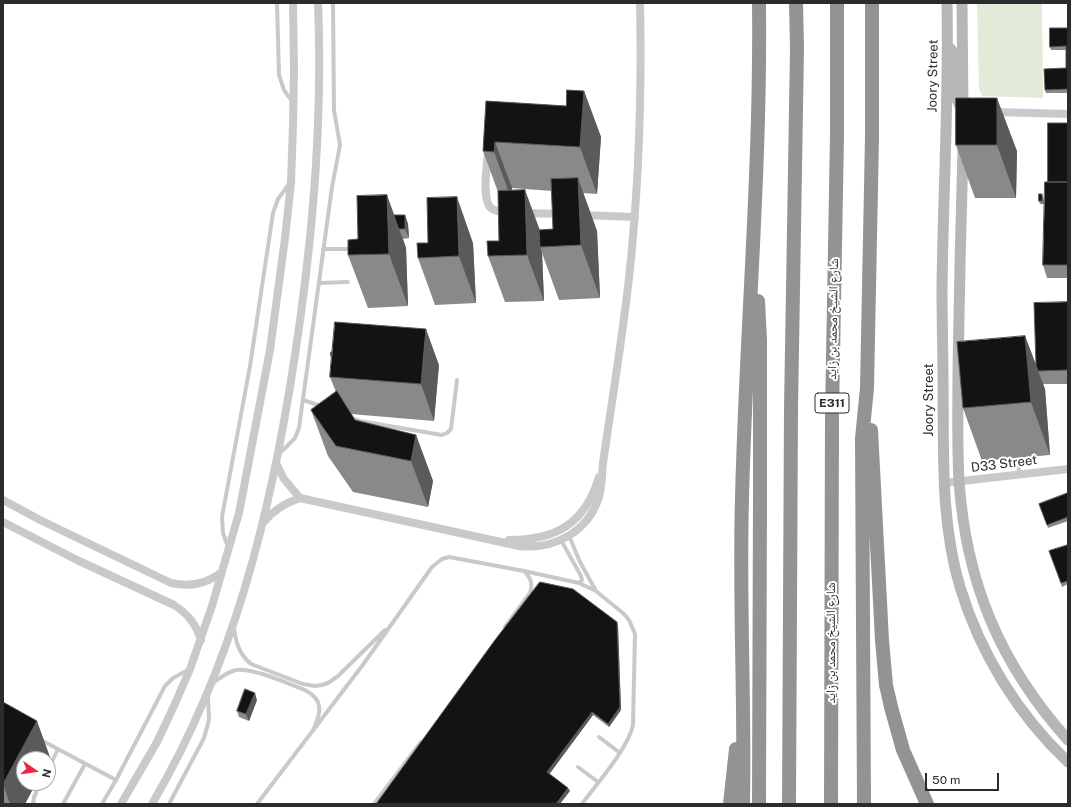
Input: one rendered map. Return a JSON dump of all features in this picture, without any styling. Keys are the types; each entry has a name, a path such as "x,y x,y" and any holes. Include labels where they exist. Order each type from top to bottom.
{"highway":[{"path":"743,804 744,701 741,563 742,498 758,131 759,3"},
{"path":"789,804 791,409 797,49 796,3"},
{"name":"شارع الشيخ محمد بن زايد","path":"831,804 832,414 837,135 837,3"},
{"path":"864,804 862,439 867,388 872,145 872,3"},
{"path":"753,222 760,340 758,804"},
{"path":"867,388 872,440 882,640 886,685 903,750 927,804"},
{"path":"730,804 744,701"}],"street":[{"path":"121,804 157,742 190,669 201,640 239,513 270,350 285,238 290,182 293,102 293,3"},
{"path":"152,804 182,750 212,683 234,626 249,578 263,523 289,396 313,221 319,103 318,3"},
{"path":"263,523 276,510 287,503 300,498 528,547 545,546 561,540 569,536 582,525 596,505 600,489 629,277 635,217 640,98 640,3"},
{"name":"Joory Street","path":"947,3 948,47 942,290 944,484 948,531 960,588 981,643 1014,699 1045,739 1068,762"},
{"path":"948,47 955,56 956,94 958,103 966,113 962,3"},
{"path":"986,112 1068,114"},
{"path":"963,134 959,299 959,482 966,538 972,567 981,596 991,623 1004,650 1034,699 1068,740"},
{"path":"492,143 488,153 485,196 486,201 492,209 501,212 635,217"},
{"path":"276,460 284,479 300,498"},
{"path":"496,540 529,540 562,530 577,517 589,501 603,463"},
{"name":"D33 Street","path":"944,484 1068,469"},
{"path":"3,500 54,527 171,583 193,585 204,583 222,572"},
{"path":"3,522 77,560 174,604 184,611 191,619 201,640"}],"lane":[{"path":"277,3 279,75 284,90 293,102"},
{"path":"276,460 297,433 303,400 332,187 340,145 334,110 333,3"},
{"path":"229,548 223,533 222,517 250,366 273,213 278,199 290,182"},
{"path":"323,249 352,250"},
{"path":"319,283 348,282"},
{"path":"346,415 360,421 442,435 451,429 457,380"},
{"path":"303,400 329,408"},
{"path":"1018,458 1019,475"},
{"path":"569,536 580,562 596,591"},
{"path":"561,540 581,576 582,580 579,583"},
{"path":"257,804 367,660 432,567 442,559 455,558 579,583 596,591 624,614 629,620 635,634 633,725 629,739 620,753 582,804"},
{"path":"501,633 530,594 532,588 531,581 529,575 524,571"},
{"path":"234,626 238,649 251,664 303,684 315,686 334,680 390,626"},
{"path":"102,804 165,686 177,675 190,669"},
{"path":"212,683 231,671 242,670 256,672 305,690 312,694 316,699 320,712 311,734"},
{"path":"169,804 204,738 209,720 208,692"},
{"path":"374,804 425,736"},
{"path":"599,737 620,753"},
{"path":"39,739 116,780"},
{"path":"56,753 58,749"},
{"path":"63,804 85,764"},
{"path":"578,767 598,782"},
{"path":"33,804 37,791"}],"green space":[{"path":"977,3 1042,3 1043,98 982,96 979,88"}],"building":[{"path":"1050,28 1068,28 1068,89 1045,90 1044,69 1066,68 1066,46 1050,47"},
{"path":"567,90 584,91 580,147 495,142 494,152 483,151 486,101 566,106"},
{"path":"956,98 997,98 997,145 956,145"},
{"path":"1048,123 1068,123 1068,182 1048,182"},
{"path":"578,178 581,245 540,247 539,230 553,229 551,179"},
{"path":"1045,182 1068,182 1068,265 1043,265"},
{"path":"525,190 527,255 488,256 487,241 499,241 498,191"},
{"path":"1039,194 1042,194 1042,201 1039,201"},
{"path":"387,195 389,254 348,255 348,240 358,239 357,196"},
{"path":"457,197 459,256 418,258 417,243 428,243 427,198"},
{"path":"394,215 405,215 405,229 399,229"},
{"path":"1068,302 1068,370 1038,371 1036,365 1034,303"},
{"path":"335,322 426,329 421,384 330,377"},
{"path":"1025,336 1031,402 963,408 957,342"},
{"path":"337,391 355,420 416,435 411,461 336,446 311,410"},
{"path":"1068,493 1068,517 1047,525 1039,504"},
{"path":"1068,545 1068,581 1061,583 1049,551"},
{"path":"540,582 573,589 617,622 620,707 608,724 592,712 547,772 568,788 556,804 376,804 495,640"},
{"path":"245,689 255,693 246,714 237,711"},
{"path":"3,702 37,721 21,751 16,751 16,760 3,784"}]}
